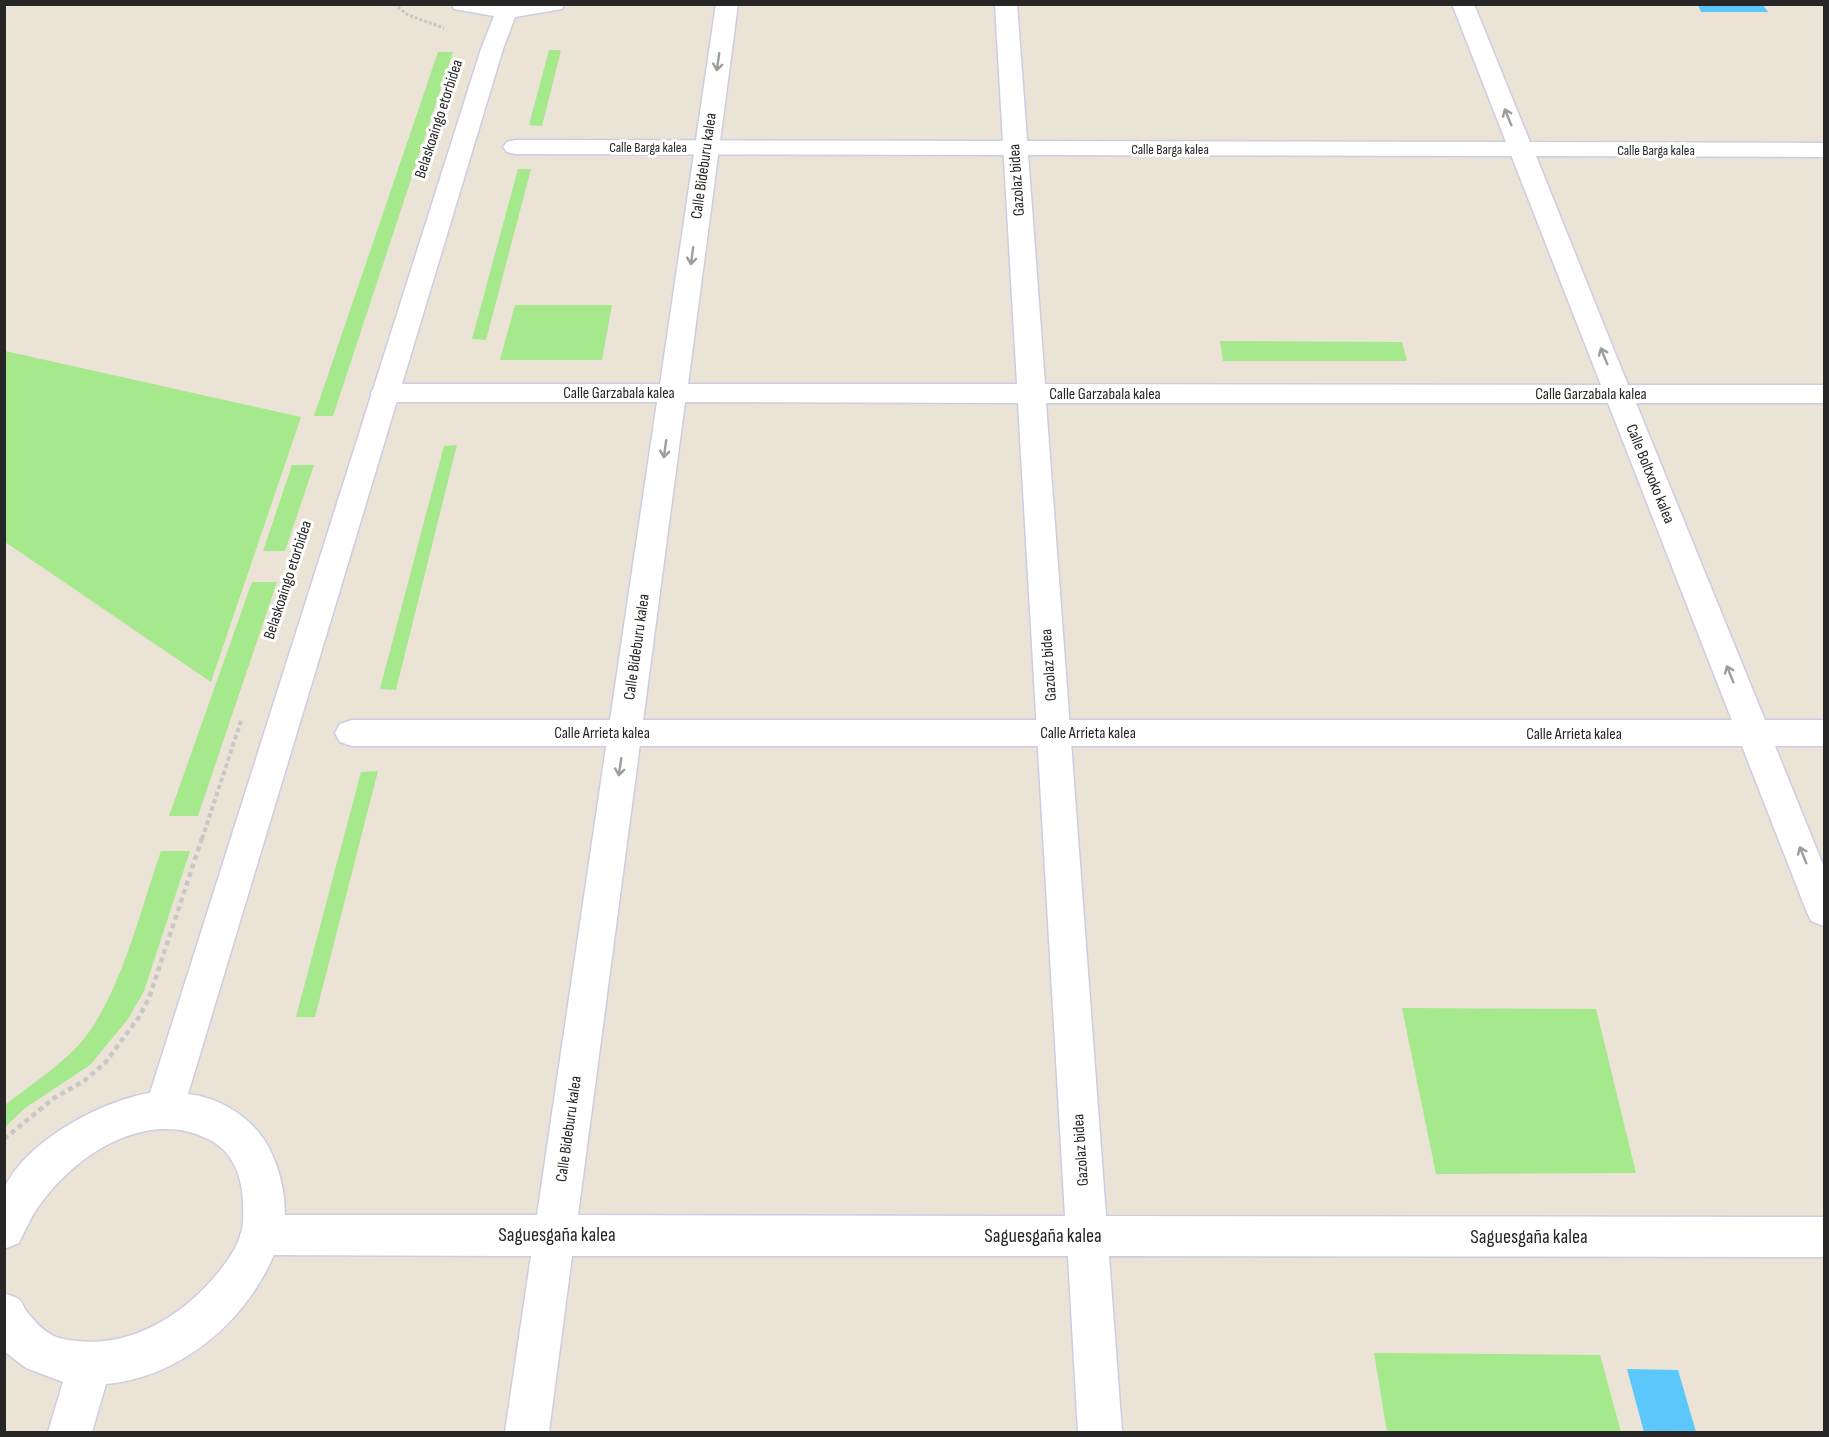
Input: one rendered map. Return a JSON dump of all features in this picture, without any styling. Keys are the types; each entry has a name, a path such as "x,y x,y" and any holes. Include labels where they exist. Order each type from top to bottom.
{"street":[{"path":"462,4 506,12 554,4"},
{"name":"Calle Bideburu kalea","path":"527,1432 727,4"},
{"name":"Gazolaz bidea","path":"1006,4 1100,1432"},
{"name":"Calle Boltxoko kalea","path":"1463,4 1824,910"},
{"name":"Belaskoaingo etorbidea","path":"164,1110 492,49 506,12"},
{"name":"Calle Barga kalea","path":"515,147 1824,150"},
{"name":"Calle Garzabala kalea","path":"385,393 1824,394"},
{"name":"Calle Arrieta kalea","path":"352,733 1824,733"},
{"path":"4,1229 18,1201 32,1181 72,1144 113,1121 164,1110 198,1114 216,1122 239,1138 248,1149 262,1184 261,1235 229,1292 207,1316 162,1347 131,1359 90,1366 70,1363 45,1356 32,1348 11,1328 4,1314"},
{"name":"Saguesgaña kalea","path":"261,1235 1824,1237"},
{"path":"70,1432 90,1366"}],"path":[{"path":"394,4 408,15 448,29"},
{"path":"4,1139 54,1098 84,1081 105,1063 139,1017 149,998 241,721"}],"green space":[{"path":"549,50 561,50 542,126 529,125"},
{"path":"438,52 453,52 333,416 314,416"},
{"path":"518,169 531,169 486,340 472,339"},
{"path":"515,305 612,305 602,360 500,360"},
{"path":"1220,341 1402,342 1407,361 1223,361"},
{"path":"5,351 301,417 211,682 5,542"},
{"path":"457,445 396,690 380,689 444,446"},
{"path":"292,465 314,465 285,551 263,551"},
{"path":"252,582 277,582 198,816 169,816"},
{"path":"378,771 315,1017 296,1017 361,772"},
{"path":"161,851 190,851 144,991 128,1019 90,1065 25,1108 5,1127 5,1105 76,1048 91,1030 104,1007 127,955"},
{"path":"1402,1008 1596,1009 1636,1173 1436,1174"},
{"path":"1374,1353 1600,1355 1621,1432 1387,1432"}],"water":[{"path":"1698,5 1763,5 1768,12 1701,12"},
{"path":"1627,1369 1678,1370 1696,1432 1644,1432"}]}
